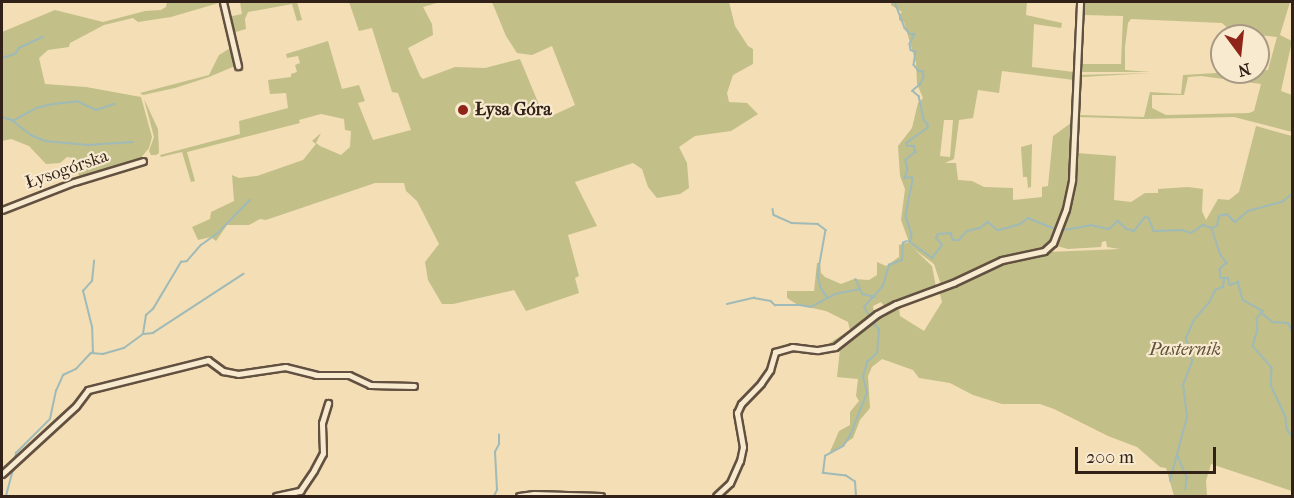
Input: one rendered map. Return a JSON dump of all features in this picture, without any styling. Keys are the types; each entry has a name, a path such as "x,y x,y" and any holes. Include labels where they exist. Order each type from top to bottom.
{"street":[{"path":"223,2 238,66"},
{"path":"716,496 730,483 740,461 742,447 736,413 770,370 775,352 792,347 818,350 835,347 877,314 896,304 952,283 1002,260 1044,251 1053,243 1066,209 1072,180 1080,2"},
{"name":"Łysogórska","path":"2,210 74,182 143,160"},
{"path":"2,474 94,387 166,372 208,360 223,370 238,374 285,367 316,375 349,375 370,385 414,386"},
{"path":"276,496 300,492 307,483 322,453 322,423 328,403"},
{"path":"519,496 534,494 601,496"}],"green space":[{"path":"167,2 222,2 171,17 138,22 133,18 104,25 70,43 69,47 48,50 39,58 45,84 86,87 141,97 152,137 149,148 140,159 80,180 74,158 67,157 60,163 46,164 29,146 11,139 2,141 2,32 55,10 103,22 145,11 161,10 166,7"},
{"path":"240,2 297,2 302,20 297,21 292,4 248,12 245,19 246,29 232,33 228,17 242,14"},
{"path":"349,2 440,2 423,7 432,24 433,35 408,48 420,76 423,79 455,67 485,68 520,59 545,119 575,105 552,46 532,55 517,53 506,36 492,2 729,2 735,26 748,46 753,49 753,64 733,75 727,93 729,102 747,103 758,114 731,131 695,136 679,147 687,163 689,188 680,194 657,198 648,187 642,169 633,163 575,182 597,226 568,235 579,276 575,278 579,293 526,311 514,290 453,304 442,304 428,280 425,262 439,244 417,201 406,191 404,183 375,183 266,220 260,219 249,225 227,225 216,241 211,237 198,240 192,227 210,219 211,212 234,201 232,175 239,178 257,176 303,160 316,144 312,141 321,133 316,143 320,146 341,155 350,147 351,131 345,130 344,119 321,114 299,120 300,123 187,152 195,181 191,182 182,152 161,157 160,155 240,134 239,121 288,108 286,93 270,94 268,80 291,77 291,74 297,72 295,65 300,63 298,56 287,58 286,54 328,41 342,89 359,85 365,101 358,103 373,140 411,130 398,93 392,92 372,28 359,31"},
{"path":"891,2 1027,2 1026,15 1062,23 1061,28 1034,24 1032,67 1074,72 1074,80 1002,71 999,93 978,90 973,118 959,120 954,159 945,163 956,163 958,180 972,181 984,187 1013,188 1013,200 1042,197 1042,187 1048,186 1053,136 1071,123 1070,181 1060,223 1049,245 941,285 934,264 914,249 932,266 936,287 884,306 881,302 873,306 874,314 840,343 828,347 828,344 850,330 848,322 826,311 798,305 787,298 787,291 814,291 817,263 820,263 821,273 825,277 841,284 854,279 869,280 877,275 877,262 886,266 899,257 899,245 909,242 901,220 905,189 900,176 898,146 912,128 918,103 923,98 917,84 916,63 904,22 899,20 902,12 891,5","holes":["944,120 953,120 950,157 940,156"]},
{"path":"1082,2 1290,2 1280,35 1292,41 1281,91 1292,95 1292,132 1234,117 1143,119 1077,117 1078,75 1151,73 1082,77 1079,115 1144,117 1150,92 1181,94 1183,75 1210,73 1210,77 1188,77 1184,95 1152,95 1152,108 1166,115 1249,113 1254,111 1261,84 1270,84 1270,63 1277,37 1270,36 1270,24 1131,19 1128,23 1125,47 1125,70 1151,72 1078,72 1082,64 1121,64 1123,16 1084,15"},
{"path":"232,47 235,66 175,88 143,95 140,93 209,75 219,55"},
{"path":"144,99 158,129 159,153 156,155 151,155 149,151 154,137"},
{"name":"Pasternik","path":"1256,126 1292,136 1292,491 1211,464 1206,481 1207,496 1174,496 1166,468 1160,467 1137,447 1040,404 1002,404 973,395 950,383 919,378 913,370 882,359 872,367 868,376 870,408 860,420 853,438 829,454 839,431 850,425 850,412 859,401 856,396 858,379 837,377 840,349 883,312 932,293 931,296 899,308 900,316 924,331 942,302 939,290 1003,262 1047,252 1120,249 1107,247 1106,241 1102,242 1101,247 1068,249 1057,246 1072,199 1076,153 1116,156 1114,200 1131,202 1145,193 1158,193 1158,189 1188,187 1203,189 1202,211 1206,220 1218,199 1229,200 1239,192"},
{"path":"1032,144 1031,187 1028,188 1027,177 1023,177 1021,147"}],"waterway":[{"path":"895,2 905,28 910,34 915,34 910,44 911,50 916,52 914,65 919,71 923,71 924,77 921,84 913,91 919,96 924,120 928,124 928,128 907,143 908,146 914,146 916,152 906,160 908,170 905,178 912,177 913,180 906,216 912,234 911,240"},
{"path":"2,58 15,54 19,48 43,37"},
{"path":"13,121 36,108 54,104 77,101 96,110 115,104"},
{"path":"2,117 12,120 31,135 45,141 88,145 133,142"},
{"path":"1064,230 1091,225 1109,229 1118,221 1127,229 1134,231 1145,217 1149,218 1154,231 1182,230 1191,233 1203,225 1212,228 1217,226 1219,216 1227,214 1235,222 1248,211 1282,202 1292,194"},
{"path":"15,459 16,453 50,419 56,391 63,375 76,369 91,353 103,354 124,348 143,334 146,315 153,309 181,262 187,261 250,200"},
{"path":"773,209 774,215 792,223 818,224 826,230 818,275 821,288 827,297"},
{"path":"909,241 932,258 942,245 936,238 938,234 951,233 953,240 959,240 967,231 980,228 988,222 998,230 1020,224 1028,218 1057,230"},
{"path":"1212,228 1221,255 1227,263 1220,269 1221,278 1228,278 1230,285 1238,282 1243,300 1263,311 1257,319 1258,329 1253,346 1272,368 1271,385 1286,417 1287,429 1292,436"},
{"path":"869,316 864,307 883,286 889,265 902,260 903,243 907,241"},
{"path":"93,353 92,327 83,291 92,281 94,261"},
{"path":"144,334 153,333 243,274"},
{"path":"856,279 860,288"},
{"path":"1170,481 1187,417 1183,385 1192,361 1186,338 1194,320 1209,303 1215,290 1223,287 1224,279"},
{"path":"727,304 754,298 771,301 775,305 811,307 835,294 860,289 863,294 875,297"},
{"path":"1263,314 1273,322 1288,323 1292,330"},
{"path":"856,496 855,482 846,476 823,473 825,456 843,446 850,436 867,393 863,377 867,362 877,353 879,330 872,321"},
{"path":"494,496 497,490 495,452 499,444 499,435"},
{"path":"1178,456 1187,477 1186,489"},
{"path":"6,496 14,467"}],"place":[{"name":"Łysa Góra","path":"463,110"}]}
